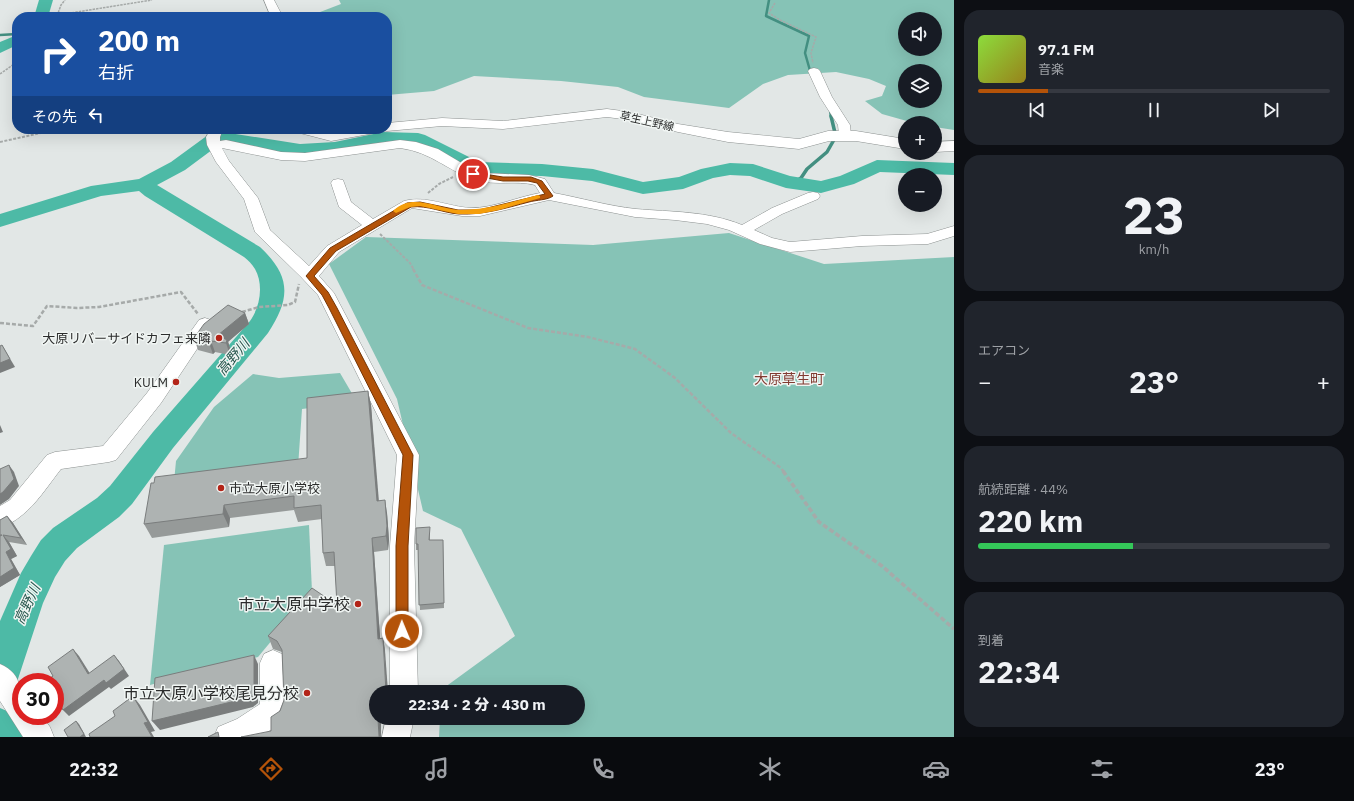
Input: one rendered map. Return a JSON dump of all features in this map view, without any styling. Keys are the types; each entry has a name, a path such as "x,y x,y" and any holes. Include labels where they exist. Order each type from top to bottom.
{"main road":[{"path":"269,0 275,12"},
{"name":"草生上野線","path":"392,127 442,122 503,125 607,113 630,116 713,135 791,143 806,143 828,136 846,135 898,143"},
{"path":"322,134 331,136 344,134"},
{"path":"942,147 954,146"}],"street":[{"path":"814,71 826,97 844,125 846,135"},
{"path":"215,137 226,144 281,156 305,157 400,144 416,146 433,152 465,171 482,176 503,179 529,179 540,182 549,196"},
{"path":"215,137 223,162 251,198 263,232 310,276 325,294 408,455 402,546 404,685"},
{"path":"338,183 344,204 372,226"},
{"path":"310,276 333,250 409,204 420,204 458,212 479,212 497,209 538,197 549,196 635,213 675,215 701,219 734,228 766,241 790,247 862,240 928,239 954,231"},
{"path":"742,231 777,210 813,196"},
{"path":"0,518 18,507 55,461 109,454 154,398 205,324"},
{"path":"228,737 246,730 274,711 273,663"},
{"path":"0,677 12,696"},
{"path":"32,725 40,737"},
{"path":"396,737 399,725"}],"path":[{"path":"58,12 65,0"},
{"path":"81,12 152,0"},
{"path":"776,3 769,13 774,18 807,30 816,37 812,53 814,71"},
{"path":"0,74 12,66"},
{"path":"0,142 36,134"},
{"path":"414,204 439,184 465,171"},
{"path":"372,226 410,263 422,285 528,328 588,337 635,349 675,378 731,433 781,468 819,522 882,566 954,629"},
{"path":"239,314 259,307 288,305 295,302 299,284 310,276"},
{"path":"0,323 33,326 47,306 86,308 126,302 160,294 182,292 205,324"}],"green space":[{"path":"339,0 954,0 954,130 942,128 942,116 898,116 898,118 882,114 865,101 882,96 886,86 869,79 836,72 788,75 763,84 729,108 644,97 618,87 561,81 474,76 434,91 392,95 392,12 320,12 341,4"},
{"path":"729,233 824,264 954,257 954,737 439,737 440,725 585,725 585,685 448,685 515,636 461,529 423,511 397,399 329,264 366,237 593,245"},
{"path":"340,373 357,402 302,409 298,467 174,482 176,461 214,407 253,374 279,378"},
{"path":"309,525 312,592 258,657 150,685 164,545"}],"building":[{"path":"228,305 245,313 218,335 227,340 226,343 211,341 209,343 194,338 204,324"},
{"path":"2,345 10,359 0,363 0,346"},
{"path":"368,391 377,501 385,500 387,526 386,536 372,538 378,639 383,638 386,685 369,685 369,725 378,725 379,737 241,737 271,731 271,717 280,711 284,700 282,650 277,641 268,636 312,588 337,605 334,552 323,553 321,505 294,508 294,496 224,505 223,514 144,524 151,483 154,483 155,477 307,458 307,398"},
{"path":"9,465 14,479 0,494 0,469"},
{"path":"7,516 21,538 3,535 11,549 6,552 14,568 0,577 0,536 2,535 0,535 0,520"},
{"path":"430,527 429,540 443,540 444,603 419,605 418,544 416,544 416,528"},
{"path":"73,649 88,674 114,655 124,669 106,683 104,680 64,709 64,673 51,673 48,667"},
{"path":"254,655 254,694 248,698 152,721 155,678"},
{"path":"133,696 148,722 144,723 152,737 90,737 89,734 115,716 113,711"},
{"path":"76,721 84,734 80,737 68,737 64,730"},
{"path":"218,732 219,737 208,737"}],"waterway":[{"name":"高野川","path":"42,12 46,0"},
{"path":"769,0 766,16 809,36 805,53 811,74"},
{"path":"0,35 12,34"},
{"name":"高野川","path":"0,48 12,42"},
{"path":"830,110 831,117"},
{"path":"831,116 835,133"},
{"path":"144,184 178,166 215,139 223,138 300,150 335,148 383,138 418,139 474,167 490,169 542,170 593,175 643,188 683,183 708,173 730,169 753,170 786,182 821,187 847,180 877,166 954,169"},
{"path":"795,182 801,178 807,169 827,152 835,138"},
{"name":"高野川","path":"0,221 98,190 144,184"},
{"name":"高野川","path":"0,677 25,603 33,584 53,551 65,538 101,513 121,495 163,440 259,327 268,313 272,297 271,281 265,265 259,258 252,252 152,192 144,184"},
{"name":"高野川","path":"0,728 4,737"}],"slow traffic":[{"path":"396,211 409,204 420,204 458,212 479,212 497,209 538,197"}],"place":[{"name":"大原リバーサイドカフェ来隣","path":"219,338"},
{"name":"KULM","path":"176,382"},
{"name":"市立大原小学校","path":"221,488"},
{"name":"市立大原中学校","path":"358,604"},
{"name":"市立大原小学校尾見分校","path":"307,693"}],"district":[{"name":"大原草生町","path":"789,379"}],"route":[{"path":"402,631 402,546 408,455 333,308 325,294 310,276 333,250 409,204 420,204 458,212 479,212 497,209 538,197 549,196 540,182 529,179 503,179 473,174"}]}
